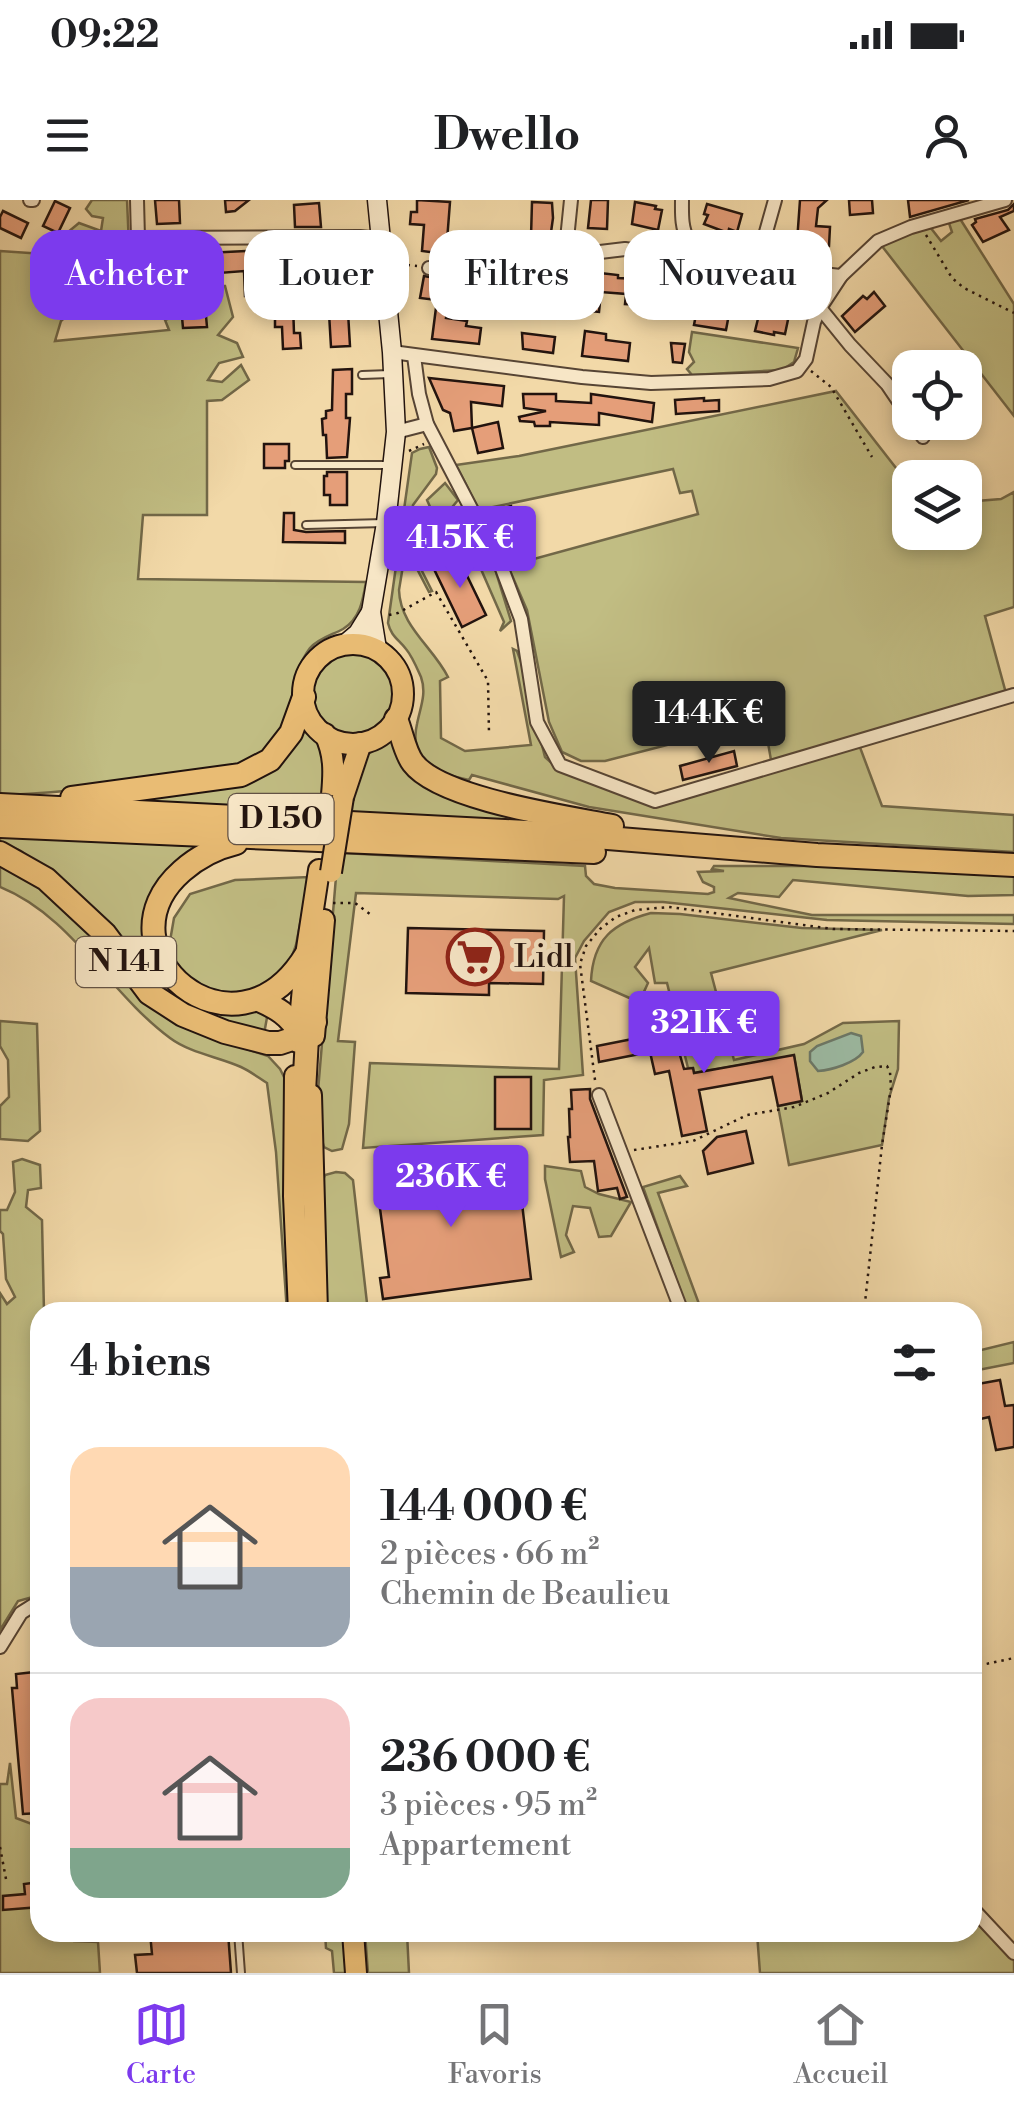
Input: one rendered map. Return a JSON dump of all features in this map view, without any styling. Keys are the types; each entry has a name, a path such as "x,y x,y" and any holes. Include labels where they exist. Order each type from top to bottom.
{"highway":[{"path":"8,805 241,775 270,760 291,733 304,696"},
{"path":"396,719 412,762 429,778 509,805 616,827 757,840 818,855 1014,864"},
{"name":"D 150","path":"8,805 546,833 818,855"},
{"name":"D 150","path":"0,826 714,856 818,855"},
{"path":"279,839 236,843 196,859 168,885 156,910 155,938 159,954 184,988 214,1002 231,1004 259,1000 288,978 306,955"},
{"name":"N 141","path":"0,853 46,879 105,934 150,993 183,1015 268,1043"},
{"path":"259,1000 307,1027"},
{"path":"268,1043 280,1044 307,1027"},
{"path":"307,1027 304,1092 310,1110"},
{"path":"268,1043 295,1076"}],"main road":[{"path":"377,200 380,230"},
{"path":"377,650 376,615 386,523 399,460 389,320"},
{"path":"345,644 363,644 390,659 403,688 396,719 381,735 361,743 348,743 325,734 314,724 307,711 305,682 320,656 345,644 376,615"},
{"path":"325,734 332,748 338,796"},
{"path":"307,1027 306,955 338,796 361,743"},
{"path":"299,1302 294,1210 295,1076 321,944 325,871"},
{"path":"310,1110 317,1302"},
{"path":"354,1942 356,1973"}],"street":[{"path":"137,200 138,238 244,237"},
{"path":"568,230 571,200"},
{"path":"682,200 685,230"},
{"path":"766,230 775,200"},
{"path":"832,290 878,240 1004,200"},
{"path":"832,275 841,276"},
{"path":"392,352 652,383 769,379 797,371 801,366 815,320"},
{"path":"830,320 892,391"},
{"path":"414,356 428,424 501,566 521,618 537,722 560,765 655,801 1014,695"},
{"path":"396,432 428,424"},
{"path":"600,1095 678,1302"},
{"path":"0,1647 21,1612 30,1606"},
{"path":"982,1919 1014,1953"}],"lane":[{"path":"362,375 394,373"},
{"path":"295,466 399,460"},
{"path":"306,525 386,523"},
{"path":"239,1942 241,1973"}],"path":[{"path":"920,225 952,278 1014,313"},
{"path":"409,266 429,268"},
{"path":"801,366 831,387 872,457"},
{"path":"399,460 435,439"},
{"path":"376,615 398,613 436,592 488,682 488,734"},
{"path":"334,903 355,904 370,914"},
{"path":"600,1095 580,964 586,946 616,916 669,907 833,928 1014,930"},
{"path":"622,1153 693,1141 747,1115 794,1107 859,1074 886,1066 891,1088 865,1302"},
{"path":"982,1665 1014,1658"},
{"path":"0,1847 6,1880"}],"shaded area":[{"path":"92,200 127,200 128,230 101,230 103,218 92,216 86,209"},
{"path":"957,214 1014,304 1014,416 982,375 982,350 963,350 878,241 930,227 941,241 952,232 947,217"},
{"path":"79,223 98,230 70,230"},
{"path":"0,251 30,253 30,320 62,320 55,341 169,330 165,320 224,320 225,286 233,317 218,335 237,343 243,357 219,363 208,380 222,382 241,365 249,380 222,400 207,401 207,515 143,515 138,579 366,582 353,620 310,648 298,672 285,723 270,747 257,757 213,772 80,790 0,795"},
{"path":"692,332 798,348 794,362 782,370 692,375 687,369 694,362 689,352"},
{"path":"836,391 892,463 892,550 982,550 982,501 1001,499 1014,492 1014,607 985,616 1007,697 858,742 882,806 1014,815 1014,852 781,838 589,807 472,775 469,780 429,764 417,748 415,737 423,683 388,623 412,453 429,447 436,474 413,505 399,590 405,615 448,677 440,681 441,738 465,751 531,745 513,649 521,662 545,757 558,769 661,805 771,760 764,720 605,761 581,761 562,752 549,722 527,610 508,566 698,514 692,491 680,493 673,469 479,510 456,465 519,456"},
{"path":"445,483 458,500 449,511 462,554 450,536 422,550 427,561 419,565 432,591 429,592 414,563 419,539 429,541 434,511 427,500"},
{"path":"466,516 495,569 511,621 500,631 504,622 460,521"},
{"path":"347,652 363,652 379,659 390,670 397,694 394,710 385,724 363,736 347,736 331,729 320,718 313,702 313,686 320,670 331,659"},
{"path":"302,718 319,742 326,768 318,815 99,800 238,782"},
{"path":"398,736 411,768 603,830 348,816 363,757"},
{"path":"0,835 194,846 195,852 166,880 160,970 268,1012 264,1034 174,1002 82,898 21,851 0,842"},
{"path":"343,853 585,866 586,876 594,884 708,894 714,892 714,887 703,882 698,872 724,871 712,869 714,866 862,866 1014,874 1014,895 968,896 793,880 779,897 738,893 729,898 812,915 1014,915 1014,924 827,920 635,902 609,912 575,958 583,1075 544,1080 543,1135 363,1148 370,1063 559,1069 564,896 558,899 356,893 338,1041 355,1042 349,1124 342,1149 332,1151 324,1147 320,1134 318,1091 336,877"},
{"path":"0,859 46,888 213,1038 268,1056 280,1069 286,1081 294,1302 286,1302 267,1083 241,1067 170,1038 48,916 0,887"},
{"path":"309,877 296,945 289,965 278,978 241,996 196,986 173,962 170,941 174,918 190,894 235,880"},
{"path":"651,913 802,928 882,930 711,973 734,1060 804,1044 843,1023 899,1021 898,1069 882,1145 789,1165 778,1106 802,1101 794,1056 694,1073 693,1068 688,1068 667,983 655,983 649,948 635,967 648,983 642,996 634,1000 591,981 596,954 608,935 626,922"},
{"path":"0,1021 37,1024 40,1131 28,1141 0,1139 0,1106 9,1097 8,1060 0,1046"},
{"path":"851,1033 861,1036 863,1052 843,1065 818,1071 810,1061 810,1052"},
{"path":"22,1159 40,1165 41,1188 28,1190 26,1207 42,1220 44,1302 30,1302 30,1598 18,1601 0,1630 0,1293 7,1304 15,1297 6,1279 0,1210 7,1210 15,1192 13,1162"},
{"path":"545,1166 581,1171 585,1187 631,1202 611,1236 599,1237 590,1208 573,1206 566,1235 574,1252 561,1257"},
{"path":"345,1173 353,1180 367,1302 325,1302 325,1175"},
{"path":"680,1176 687,1186 658,1193 698,1302 684,1302 643,1187"},
{"path":"1014,1342 1014,1363 982,1369 982,1350"},
{"path":"10,1763 16,1818 30,1823 30,1942 98,1942 100,1973 0,1973 0,1784 7,1784"},
{"path":"982,1918 1014,1953 1014,1973 760,1973 758,1942 982,1942"},
{"path":"326,1942 344,1942 346,1973 334,1973 332,1951 326,1948"},
{"path":"366,1942 407,1942 409,1973 368,1973"}],"building":[{"path":"155,200 179,200 180,223 157,224"},
{"path":"225,200 249,200 235,211 226,212"},
{"path":"417,200 450,202 448,230 429,230 429,252 422,251 424,225 410,224 411,212 417,212"},
{"path":"591,200 608,200 607,229 588,228"},
{"path":"800,200 827,200 818,208 816,226 830,230 798,230"},
{"path":"849,200 872,200 873,213 850,215"},
{"path":"908,200 969,200 910,217"},
{"path":"55,201 70,208 59,230 43,226"},
{"path":"532,202 552,203 551,230 531,230"},
{"path":"635,202 662,210 658,230 632,224"},
{"path":"319,203 321,227 295,227 294,205"},
{"path":"707,204 742,214 738,230 720,230 704,224 708,215 704,214"},
{"path":"1014,204 1014,211 1000,217 1009,230 983,242 972,225 975,219 1008,210"},
{"path":"3,211 28,223 21,238 0,228"},
{"path":"244,251 244,271 224,273 224,252"},
{"path":"604,273 624,278 624,294 604,292"},
{"path":"424,276 429,277 429,299 420,298"},
{"path":"874,292 885,306 855,332 842,316 863,296 867,299"},
{"path":"182,320 206,320 207,327 183,328"},
{"path":"275,320 294,320 301,348 283,349 282,327 275,327"},
{"path":"329,320 348,320 350,346 331,347"},
{"path":"434,320 467,321 466,326 481,328 479,344 432,339"},
{"path":"695,320 728,320 726,330 694,325"},
{"path":"758,320 788,320 785,334 755,331"},
{"path":"585,331 606,334 606,340 630,343 628,361 582,356"},
{"path":"522,333 555,337 553,353 523,349"},
{"path":"671,343 685,344 682,363 673,362"},
{"path":"352,369 352,394 346,394 346,418 350,418 347,457 327,458 322,419 326,418 326,411 332,410 333,370"},
{"path":"429,378 504,386 502,406 471,402 472,428 454,431 450,413 443,410"},
{"path":"523,394 556,394 556,401 591,403 591,394 654,403 652,422 599,413 599,425 550,422 550,426 535,426 519,417 546,411 524,408"},
{"path":"675,400 719,400 719,411 676,414"},
{"path":"498,422 503,448 478,453 472,428"},
{"path":"264,444 289,444 285,468 264,468"},
{"path":"327,472 347,472 347,505 330,505 330,495 324,495"},
{"path":"511,506 513,520 522,518 525,536 505,541 499,509"},
{"path":"284,513 294,513 294,530 345,531 345,543 283,542"},
{"path":"457,555 486,615 462,627 433,567"},
{"path":"734,751 737,766 683,780 680,766"},
{"name":"Lidl","path":"408,928 544,931 543,984 489,983 489,995 406,993"},
{"path":"673,1031 684,1069 693,1068 694,1073 794,1055 802,1101 778,1106 772,1077 699,1090 707,1131 682,1136 669,1071 655,1074 650,1052 599,1062 597,1046"},
{"path":"495,1077 531,1077 531,1129 495,1129"},
{"path":"590,1089 590,1099 627,1197 620,1199 617,1188 598,1191 594,1161 570,1162 571,1090"},
{"path":"746,1131 753,1163 708,1174 703,1151 717,1137"},
{"path":"451,1160 451,1166 487,1161 501,1170 507,1169 511,1196 521,1195 531,1279 383,1299 380,1278 389,1277 376,1178 441,1168 440,1162"},
{"path":"1000,1380 1005,1406 1014,1405 1014,1447 996,1450 989,1417 982,1419 982,1383"},
{"path":"30,1673 30,1814 23,1814 12,1688 17,1688 16,1674"},
{"path":"30,1883 30,1908 3,1910 3,1896 25,1894 24,1884"},
{"path":"151,1942 229,1942 231,1973 137,1973 135,1955 152,1954"}],"place":[{"name":"Lidl","path":"475,957"}]}
